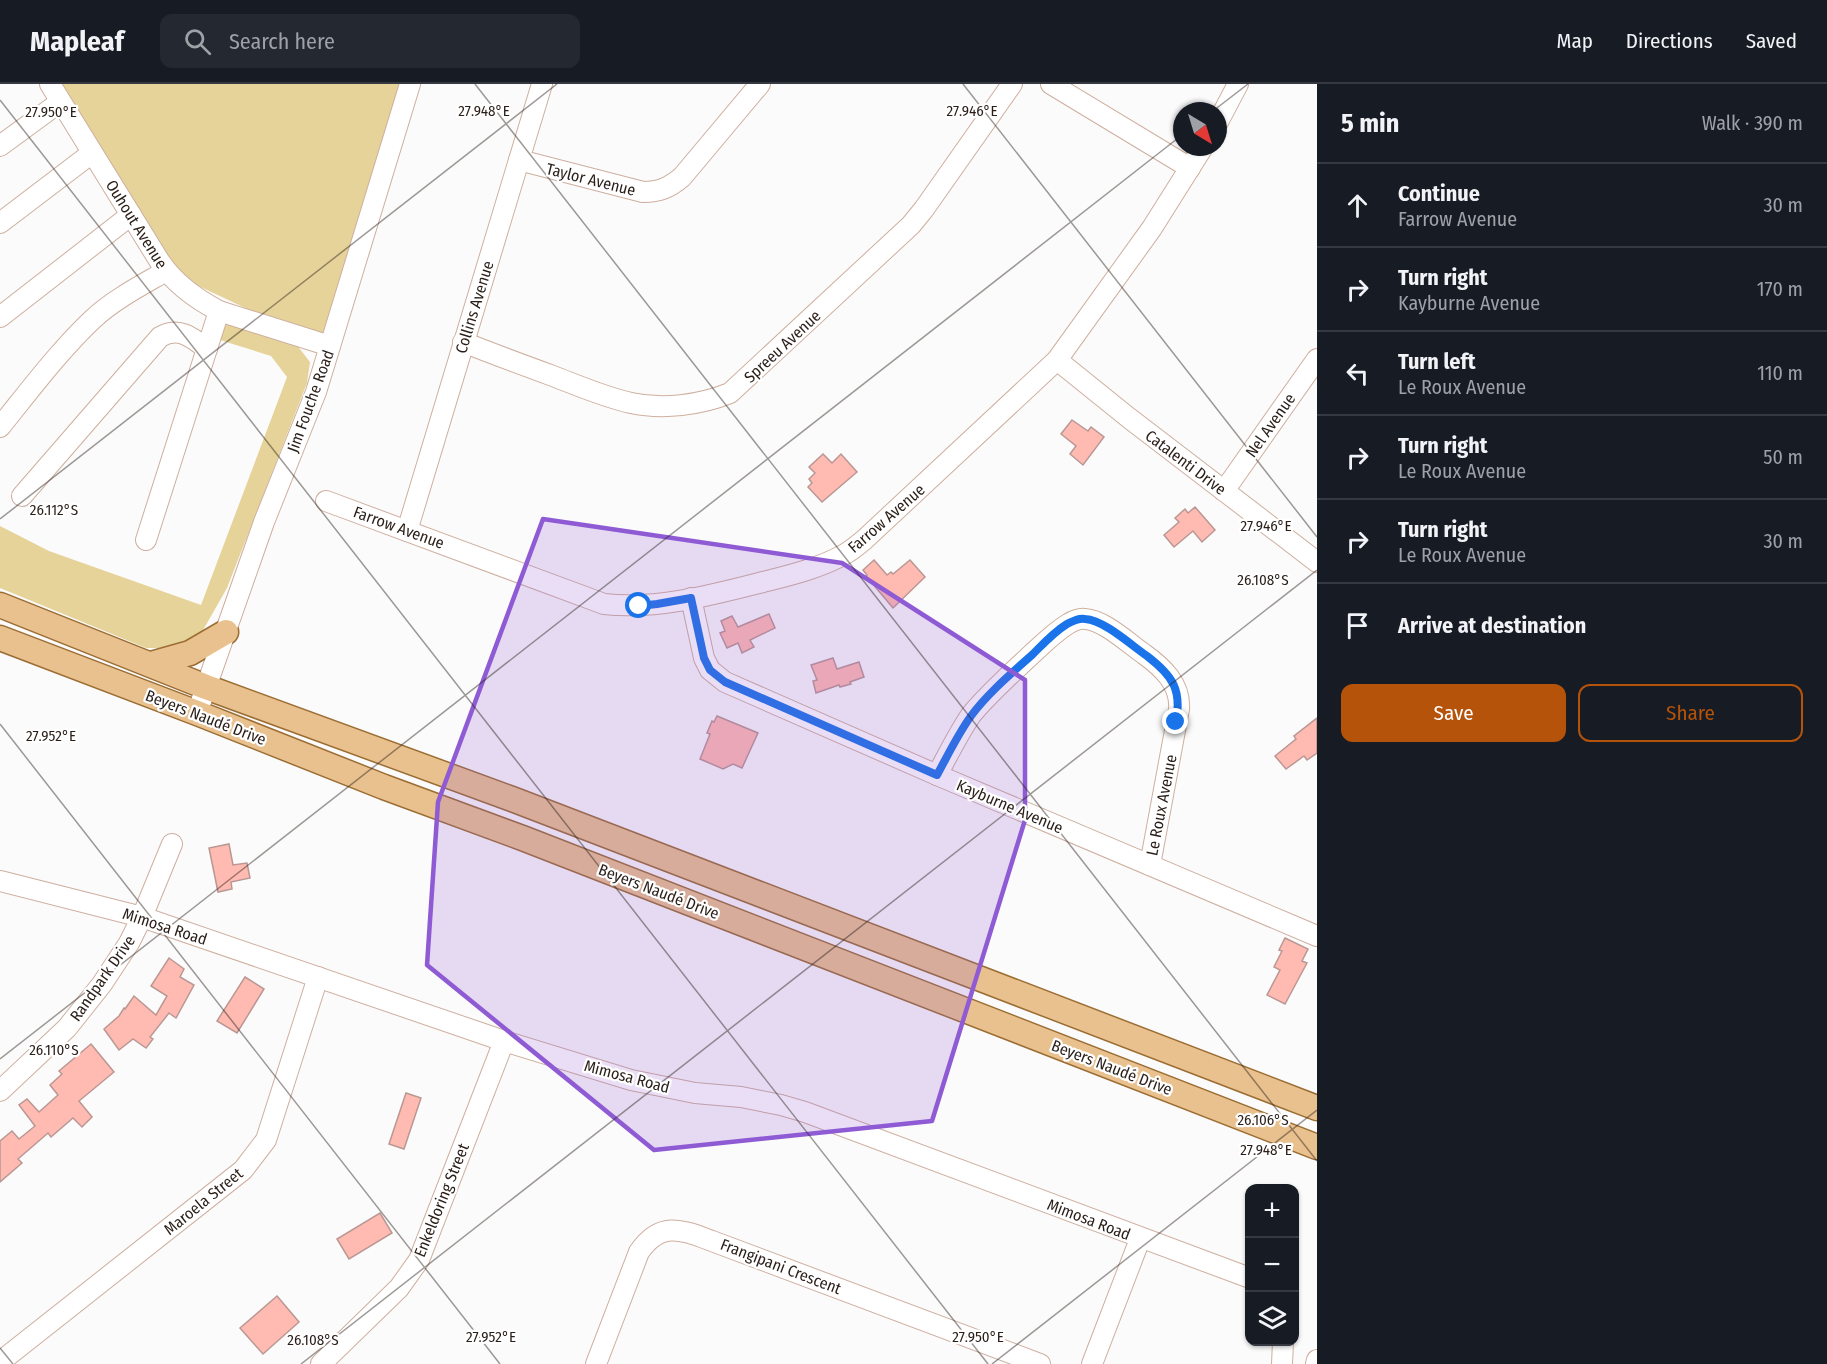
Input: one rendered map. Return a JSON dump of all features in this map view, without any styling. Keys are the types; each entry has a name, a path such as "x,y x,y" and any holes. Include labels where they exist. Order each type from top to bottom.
{"main road":[{"name":"Beyers Naudé Drive","path":"0,605 206,687 523,803 1317,1108"},
{"path":"151,664 190,653 226,632"},
{"name":"Beyers Naudé Drive","path":"0,638 1317,1147"}],"street":[{"name":"Ouhout Avenue","path":"50,84 166,271 188,292 219,311 330,346"},
{"name":"Jim Fouche Road","path":"197,713 264,522 316,392 410,84"},
{"name":"Collins Avenue","path":"407,531 542,84"},
{"name":"Taylor Avenue","path":"519,160 643,192 667,189 682,177 760,84"},
{"name":"Spreeu Avenue","path":"463,342 605,396 633,404 696,404 730,393 910,225 924,209 1012,84"},
{"path":"1051,84 1190,168"},
{"path":"1227,105 1238,84"},
{"path":"0,146 60,102"},
{"path":"0,223 92,153"},
{"name":"Farrow Avenue","path":"326,501 604,604 639,606 657,604 724,592 799,573 846,553 872,533 1057,360 1152,228 1197,156"},
{"path":"0,317 131,215"},
{"path":"0,427 94,317 166,271"},
{"path":"146,540 219,311"},
{"path":"22,496 160,337 167,332 176,331 193,338 207,349"},
{"name":"Nel Avenue","path":"1224,491 1317,359"},
{"name":"Catalenti Drive","path":"1057,360 1317,562"},
{"name":"Kayburne Avenue","path":"691,598 704,658 710,670 725,682 937,775 1317,936"},
{"name":"Le Roux Avenue","path":"937,775 972,715 1056,632 1077,619 1087,619 1106,626 1150,658 1171,679 1178,694 1179,709 1150,865"},
{"name":"Randpark Drive","path":"0,1091 67,1028 102,984 129,943 142,917 172,844"},
{"name":"Mimosa Road","path":"0,881 142,917 504,1041 631,1080 695,1093 741,1097 797,1110 1245,1276"},
{"name":"Maroela Street","path":"0,1362 243,1170 252,1160 266,1140 318,977"},
{"name":"Enkeldoring Street","path":"321,1364 399,1288 418,1260 504,1041"},
{"name":"Frangipani Crescent","path":"596,1364 639,1252 646,1241 654,1235 673,1229 712,1241 1040,1364"},
{"path":"1092,1364 1140,1239"},
{"path":"1282,1364 1283,1346"}],"highlighted area":[{"path":"543,519 842,563 1025,680 1025,820 932,1121 654,1150 427,965 438,802"}],"shaded area":[{"path":"44,84 410,84 328,347 158,267"},
{"path":"225,322 296,344 310,362 307,383 227,588 202,632 180,648 146,648 0,588 0,526 49,551 201,605 287,377 271,356 220,340"}],"building":[{"path":"1072,420 1088,431 1091,427 1104,437 1083,465 1070,454 1076,446 1061,434"},
{"path":"823,454 832,463 841,454 857,472 822,502 808,487 812,483 809,479 815,473 809,467"},
{"path":"1195,507 1215,530 1202,542 1193,531 1174,547 1164,535 1179,522 1175,518 1185,509 1188,513"},
{"path":"874,560 887,575 891,572 893,574 910,560 925,577 893,608 863,570"},
{"path":"769,614 775,628 750,640 754,647 742,653 738,643 727,648 720,633 725,631 721,621 732,616 738,627"},
{"path":"833,658 837,669 859,662 864,677 850,682 851,684 840,687 839,685 816,693 813,681 817,680 811,665"},
{"path":"717,716 758,733 742,768 733,764 723,769 700,759 710,734 707,733"},
{"path":"1317,718 1317,753 1307,760 1304,756 1286,769 1275,756 1296,739 1294,736"},
{"path":"229,844 233,865 247,863 250,878 231,882 232,889 218,892 209,848"},
{"path":"1285,938 1308,949 1302,961 1307,963 1285,1004 1267,995 1280,970 1274,967 1282,951 1279,950"},
{"path":"169,958 184,969 180,977 194,985 176,1018 169,1013 150,1037 153,1039 146,1048 133,1039 119,1050 104,1029 119,1016 134,996 156,1015 167,996 151,986"},
{"path":"245,977 264,989 237,1033 217,1021"},
{"path":"91,1044 114,1072 79,1101 92,1117 82,1127 73,1118 51,1137 48,1133 18,1159 22,1163 0,1182 0,1141 12,1131 19,1139 35,1126 19,1105 27,1099 39,1112 58,1095 50,1085 62,1074 59,1071"},
{"path":"406,1093 421,1098 404,1149 389,1144"},
{"path":"380,1213 392,1233 349,1259 337,1239"},
{"path":"277,1296 299,1322 263,1354 240,1328"}],"route":[{"path":"639,606 691,598 704,658 710,670 725,682 937,775 964,727 984,701 1056,632 1077,619 1087,619 1106,626 1150,658 1171,679 1179,702 1176,722"}]}
